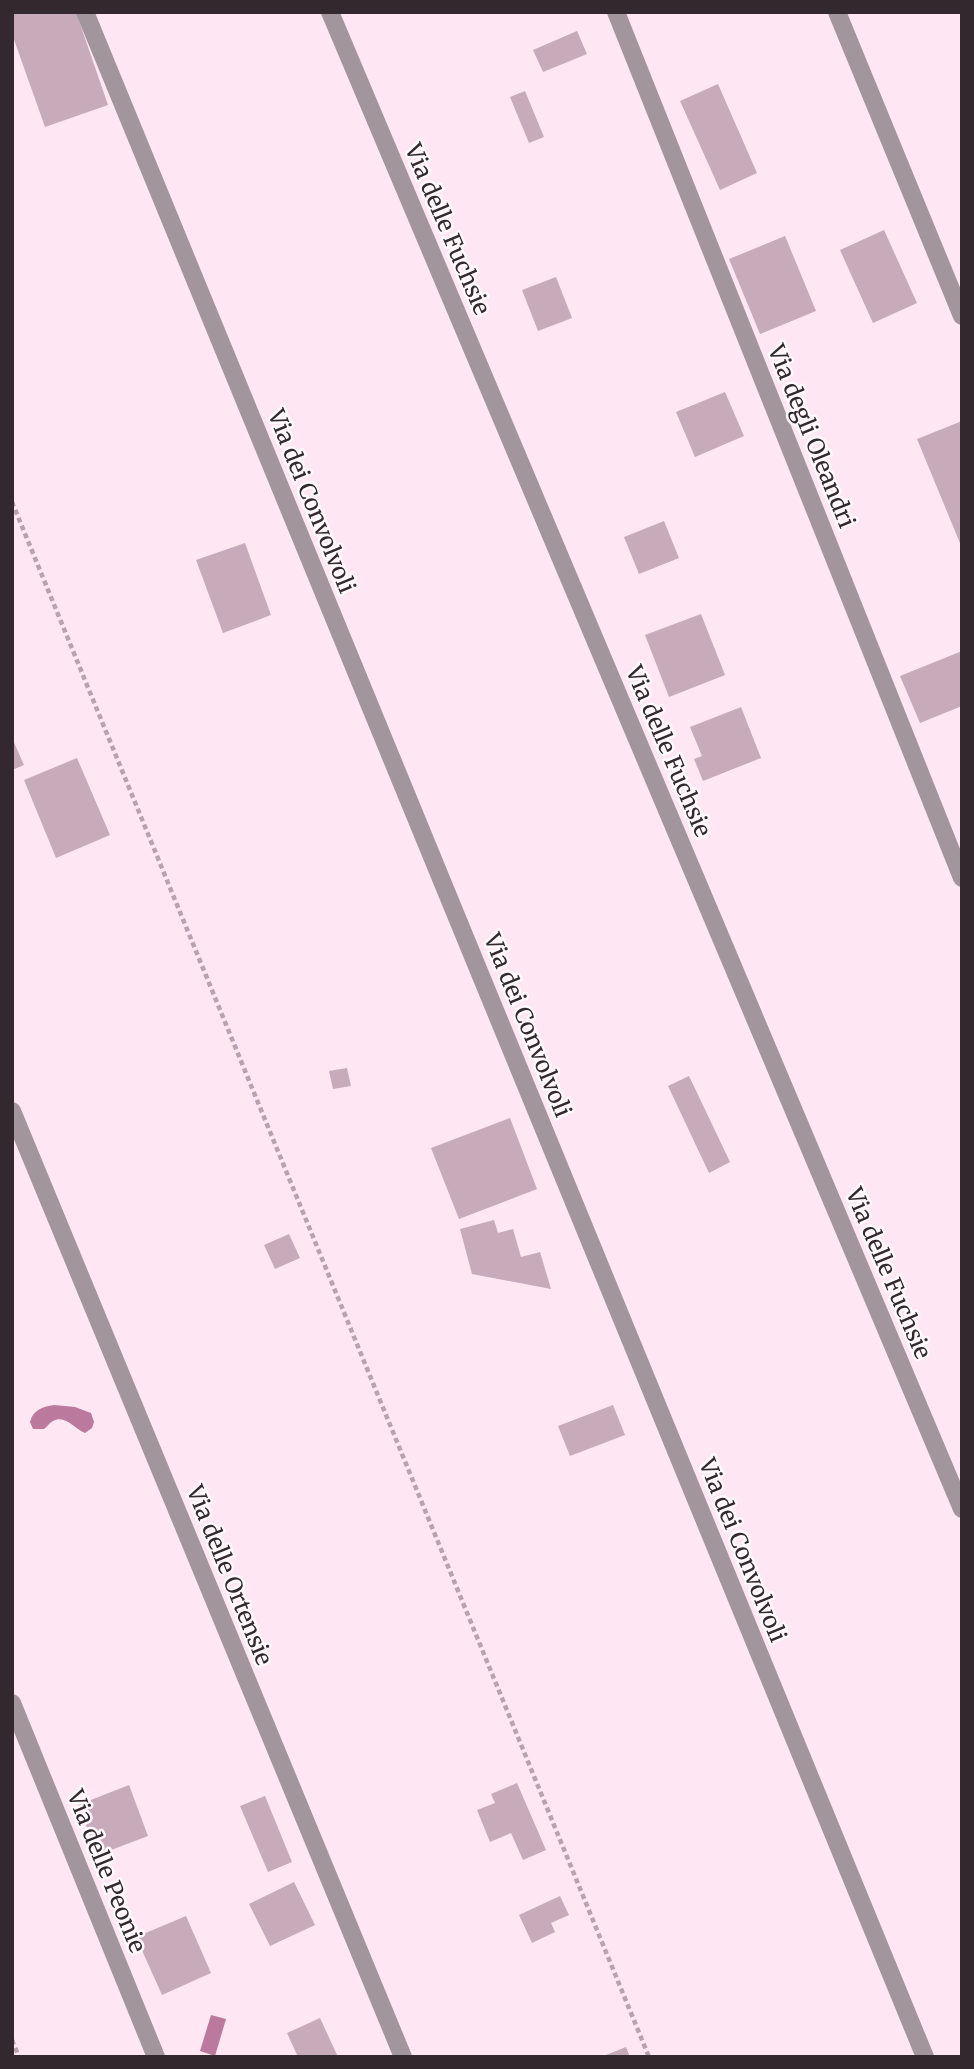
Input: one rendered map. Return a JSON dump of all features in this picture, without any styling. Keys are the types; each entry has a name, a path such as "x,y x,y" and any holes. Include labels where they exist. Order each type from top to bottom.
{"street":[{"name":"Via dei Convolvoli","path":"85,12 925,2057"},
{"name":"Via delle Fuchsie","path":"330,12 962,1509"},
{"name":"Via degli Oleandri","path":"616,12 962,878"},
{"path":"837,12 962,316"},
{"name":"Via delle Ortensie","path":"12,1111 403,2057"},
{"name":"Via delle Peonie","path":"12,1703 156,2057"}],"path":[{"path":"12,502 649,2057"},
{"path":"12,2040 19,2057"}],"shaded area":[{"path":"54,1405 75,1407 91,1413 94,1422 92,1428 85,1433 62,1419 57,1419 44,1429 33,1429 30,1422 33,1415 42,1408"},
{"path":"211,2015 226,2019 215,2056 200,2051"}],"building":[{"path":"12,12 76,12 108,105 45,127 12,34"},
{"path":"577,31 587,54 543,72 533,50"},
{"path":"718,84 757,173 720,190 680,101"},
{"path":"525,91 544,137 529,143 510,97"},
{"path":"884,230 917,303 873,323 840,250"},
{"path":"785,236 816,311 760,334 729,259"},
{"path":"556,277 572,318 538,331 522,290"},
{"path":"725,392 744,436 695,457 676,412"},
{"path":"962,421 962,548 917,439"},
{"path":"664,521 679,558 639,574 624,537"},
{"path":"245,543 271,615 223,633 196,560"},
{"path":"701,614 725,675 669,697 645,635"},
{"path":"962,651 962,706 920,723 900,676"},
{"path":"741,707 761,758 703,781 694,759 702,756 690,727"},
{"path":"12,738 24,765 12,770"},
{"path":"77,758 110,835 56,858 24,780"},
{"path":"347,1068 351,1086 333,1089 329,1071"},
{"path":"689,1076 730,1162 709,1173 668,1086"},
{"path":"510,1118 537,1189 459,1219 431,1148"},
{"path":"494,1220 498,1233 513,1229 521,1257 540,1252 551,1289 472,1274 460,1229"},
{"path":"289,1234 300,1258 275,1269 264,1245"},
{"path":"613,1405 625,1435 570,1456 558,1426"},
{"path":"517,1783 546,1850 523,1860 511,1833 490,1842 477,1810 495,1803 491,1794"},
{"path":"129,1785 148,1836 98,1855 78,1805"},
{"path":"265,1796 292,1862 268,1872 240,1806"},
{"path":"294,1882 315,1925 270,1946 249,1904"},
{"path":"560,1896 569,1915 551,1923 555,1932 532,1943 519,1915"},
{"path":"186,1916 211,1973 162,1995 136,1937"},
{"path":"320,2018 338,2057 298,2057 287,2033"},
{"path":"626,2047 630,2057 601,2057"}]}
